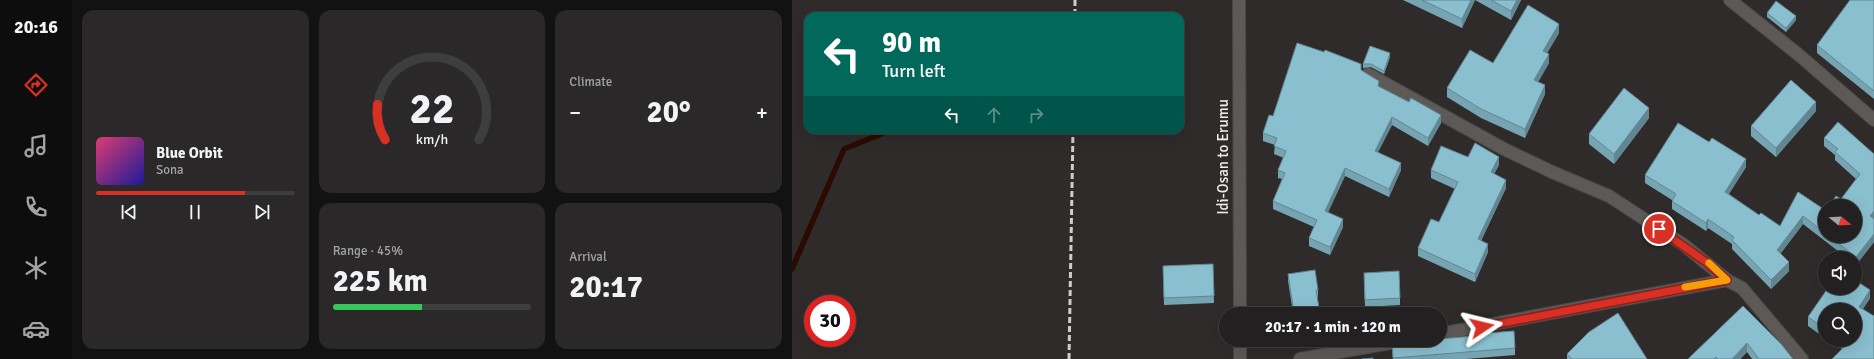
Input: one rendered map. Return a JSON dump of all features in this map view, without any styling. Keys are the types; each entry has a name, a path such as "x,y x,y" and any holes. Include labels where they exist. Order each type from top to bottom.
{"street":[{"name":"Idi-Osan to Erumu","path":"1239,0 1240,307"},
{"path":"1730,0 1800,55 1874,120"},
{"path":"1368,74 1504,149 1552,172 1609,196 1684,245 1727,280 1742,288 1802,359"},
{"path":"1447,333 1727,280"},
{"path":"1240,347 1240,359"},
{"path":"1300,359 1368,347"}],"building":[{"path":"1422,0 1471,0 1462,19"},
{"path":"1491,0 1517,0 1511,11"},
{"path":"1850,0 1874,0 1874,91 1817,45"},
{"path":"1776,1 1796,16 1786,28 1767,13"},
{"path":"1528,5 1559,24 1543,51 1549,54 1534,80 1545,85 1525,129 1481,109 1447,88 1470,50 1493,63"},
{"path":"1297,43 1324,52 1325,50 1361,64 1361,70 1379,81 1378,86 1409,102 1411,98 1441,115 1428,138 1392,117 1375,151 1401,163 1389,189 1345,168 1325,211 1343,219 1330,247 1309,238 1317,220 1273,201 1285,173 1278,170 1286,151 1274,146 1277,138 1263,133 1269,115 1273,116"},
{"path":"1370,46 1390,53 1384,71 1371,64 1363,64"},
{"path":"1791,80 1816,102 1776,148 1751,126"},
{"path":"1624,88 1649,108 1614,154 1589,134"},
{"path":"1838,122 1874,154 1874,211 1870,216 1874,219 1874,234 1861,251 1848,251 1838,243 1862,243 1862,199 1841,199 1860,174 1835,152 1838,149 1824,138"},
{"path":"1678,123 1709,142 1712,138 1746,159 1725,192 1759,215 1761,213 1780,226 1798,192 1818,205 1818,228 1803,216 1777,250 1789,262 1771,280 1732,240 1734,237 1708,219 1706,223 1672,201 1676,194 1645,175"},
{"path":"1475,143 1499,157 1491,172 1506,180 1478,239 1488,244 1475,274 1418,248 1431,219 1439,222 1458,182 1431,170 1441,146 1468,157"},
{"path":"1836,196 1841,199 1834,199"},
{"path":"1213,264 1214,296 1164,298 1163,266"},
{"path":"1315,270 1319,307 1288,307 1293,306 1288,274"},
{"path":"1399,271 1400,298 1365,300 1364,273"},
{"path":"1862,285 1870,290 1862,303 1818,303 1818,324 1808,317 1823,295 1862,295"},
{"path":"1743,306 1782,345 1793,359 1759,359 1747,343 1732,359 1718,359 1716,357 1713,359 1688,359"},
{"path":"1862,309 1874,316 1874,359 1832,359 1844,347 1862,347"},
{"path":"1618,313 1647,359 1572,359 1567,354 1589,332"},
{"path":"1514,331 1515,348 1393,358 1392,347 1447,347 1447,338 1474,336 1474,334"}],"waterway":[{"path":"792,269 844,149 881,134"}],"railway":[{"path":"1075,0 1075,12"},
{"path":"1069,359 1073,134"}],"slow traffic":[{"path":"1685,287 1727,280 1709,263"}],"route":[{"path":"1482,327 1594,304 1727,280 1684,245 1659,229"}]}
